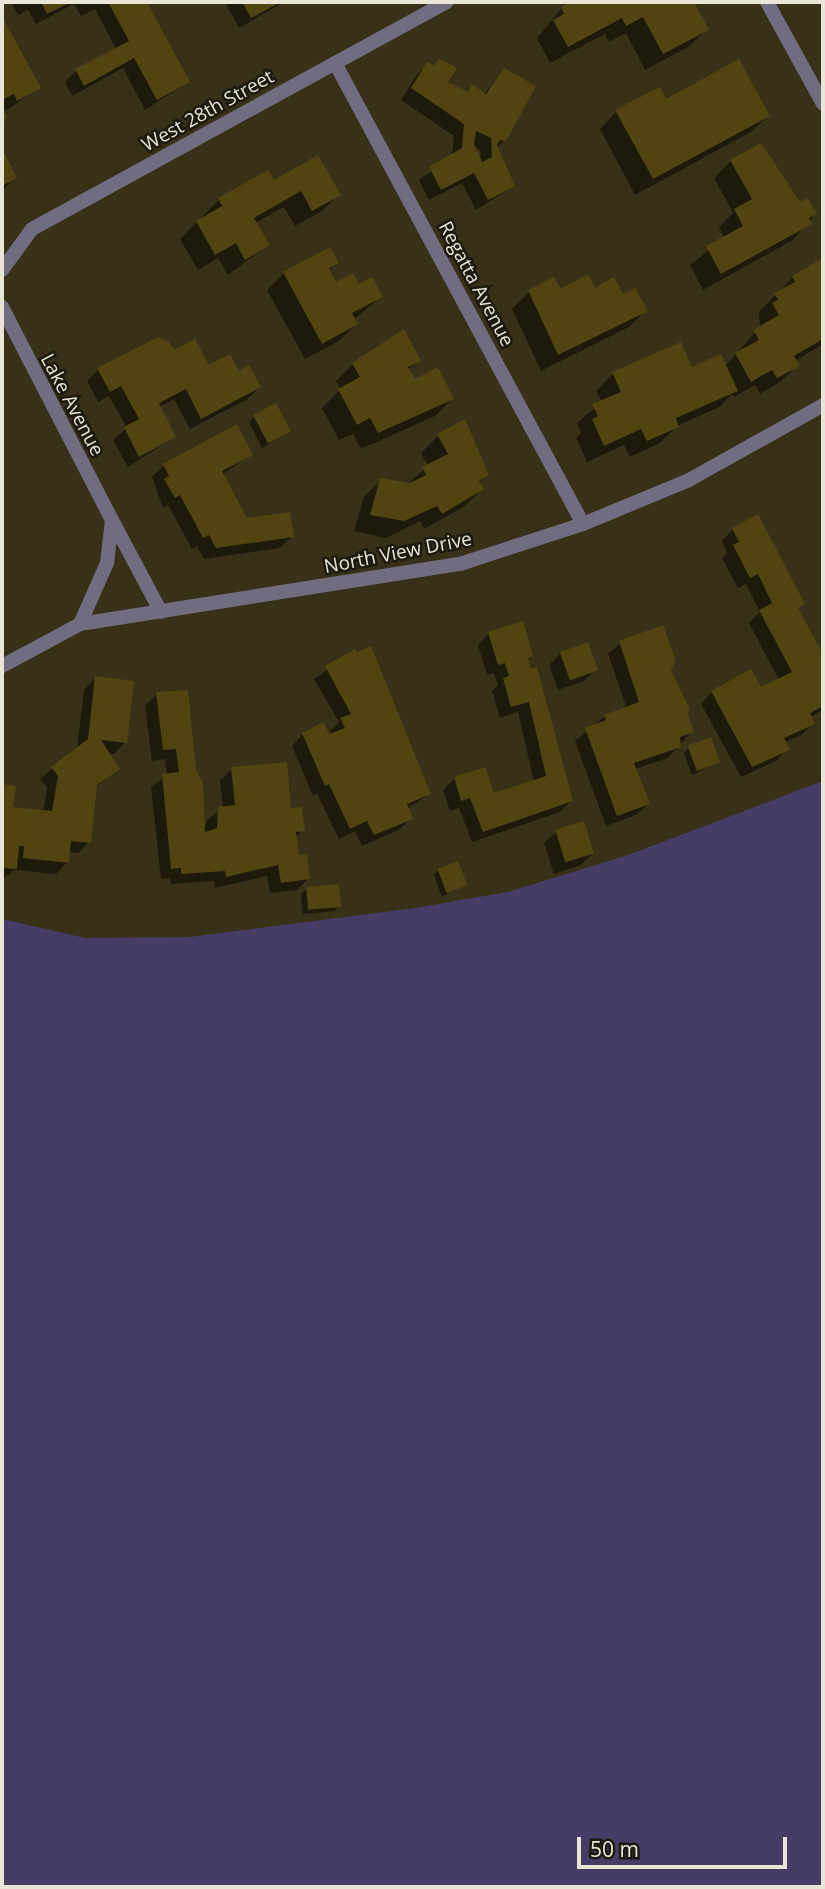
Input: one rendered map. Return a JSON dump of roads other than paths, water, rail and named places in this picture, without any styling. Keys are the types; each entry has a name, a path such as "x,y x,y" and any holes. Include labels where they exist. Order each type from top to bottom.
{"street":[{"name":"West 28th Street","path":"2,270 32,229 447,2"},
{"path":"767,2 823,104"},
{"name":"Regatta Avenue","path":"335,63 583,524"},
{"name":"Lake Avenue","path":"2,307 161,612"},
{"name":"North View Drive","path":"2,666 80,624 460,564 583,524 689,480 823,405"},
{"path":"80,624 107,563 112,520"}]}
